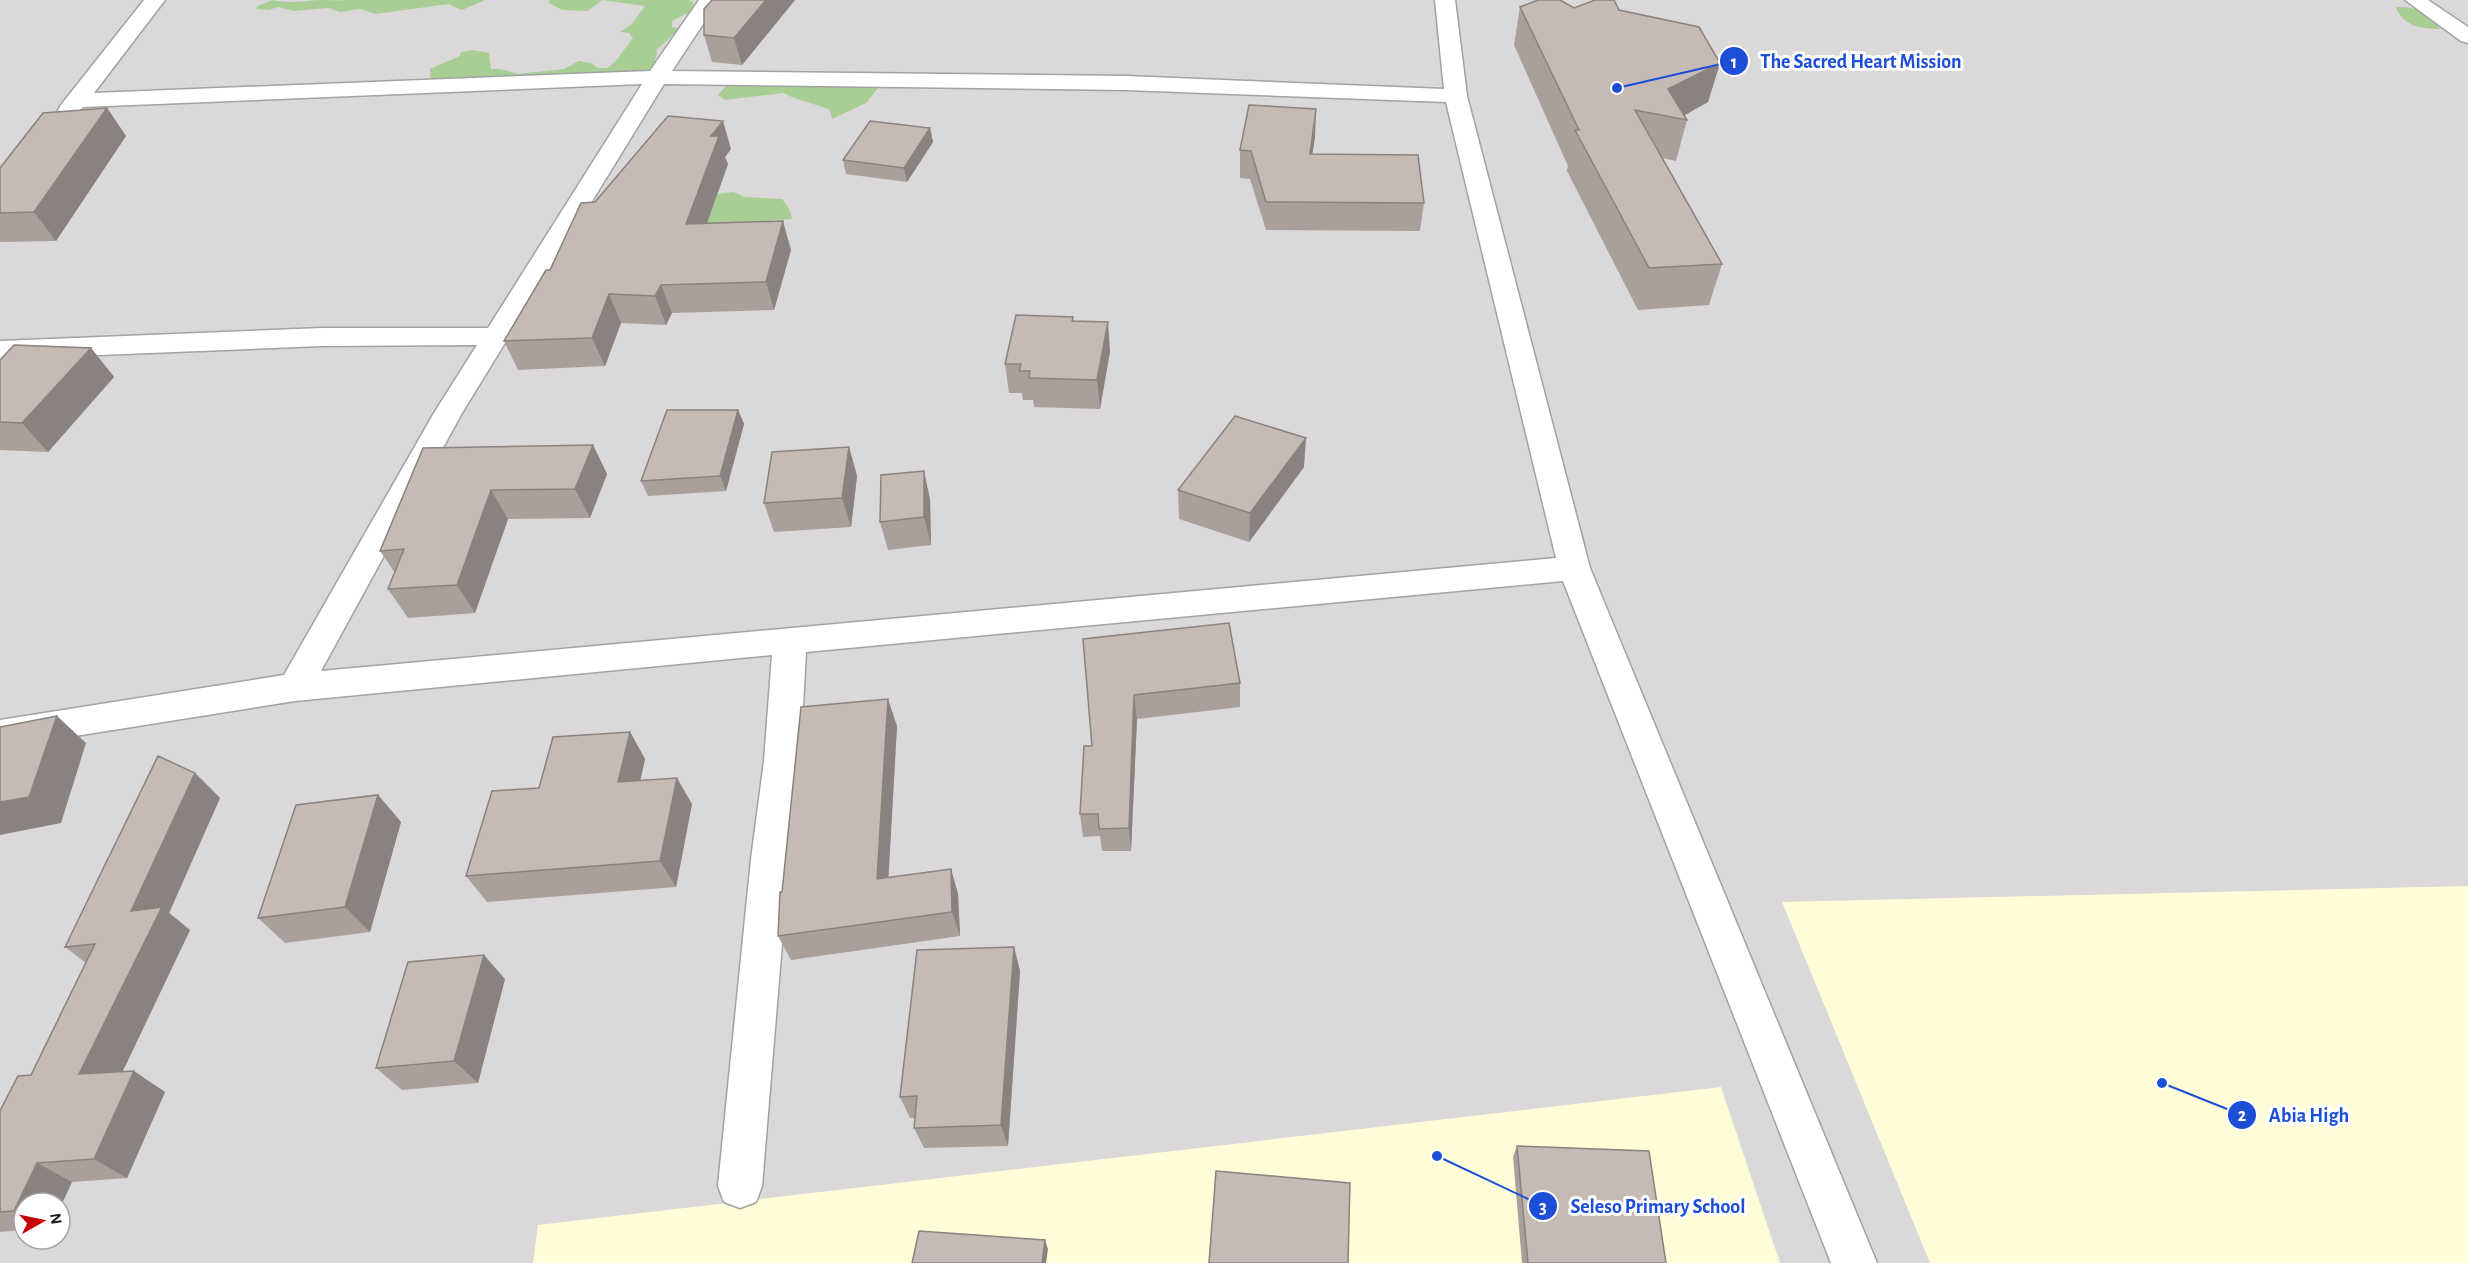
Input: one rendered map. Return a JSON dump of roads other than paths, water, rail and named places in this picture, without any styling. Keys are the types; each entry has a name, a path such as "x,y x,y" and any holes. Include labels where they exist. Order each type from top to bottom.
{"street":[{"path":"55,125 79,100 155,0"},
{"path":"295,687 448,413 657,77 709,0"},
{"path":"1445,0 1456,96 1574,568 1854,1263"},
{"path":"2415,0 2468,37"},
{"path":"79,100 657,77 1126,83 1456,96"},
{"path":"0,350 321,338 495,336"},
{"path":"0,734 295,687 1574,568"},
{"path":"740,1186 770,859 782,761 790,641"}],"place":[{"name":"The Sacred Heart Mission","path":"1617,88"},
{"name":"Abia High","path":"2162,1083"},
{"name":"Seleso Primary School","path":"1437,1156"}]}
